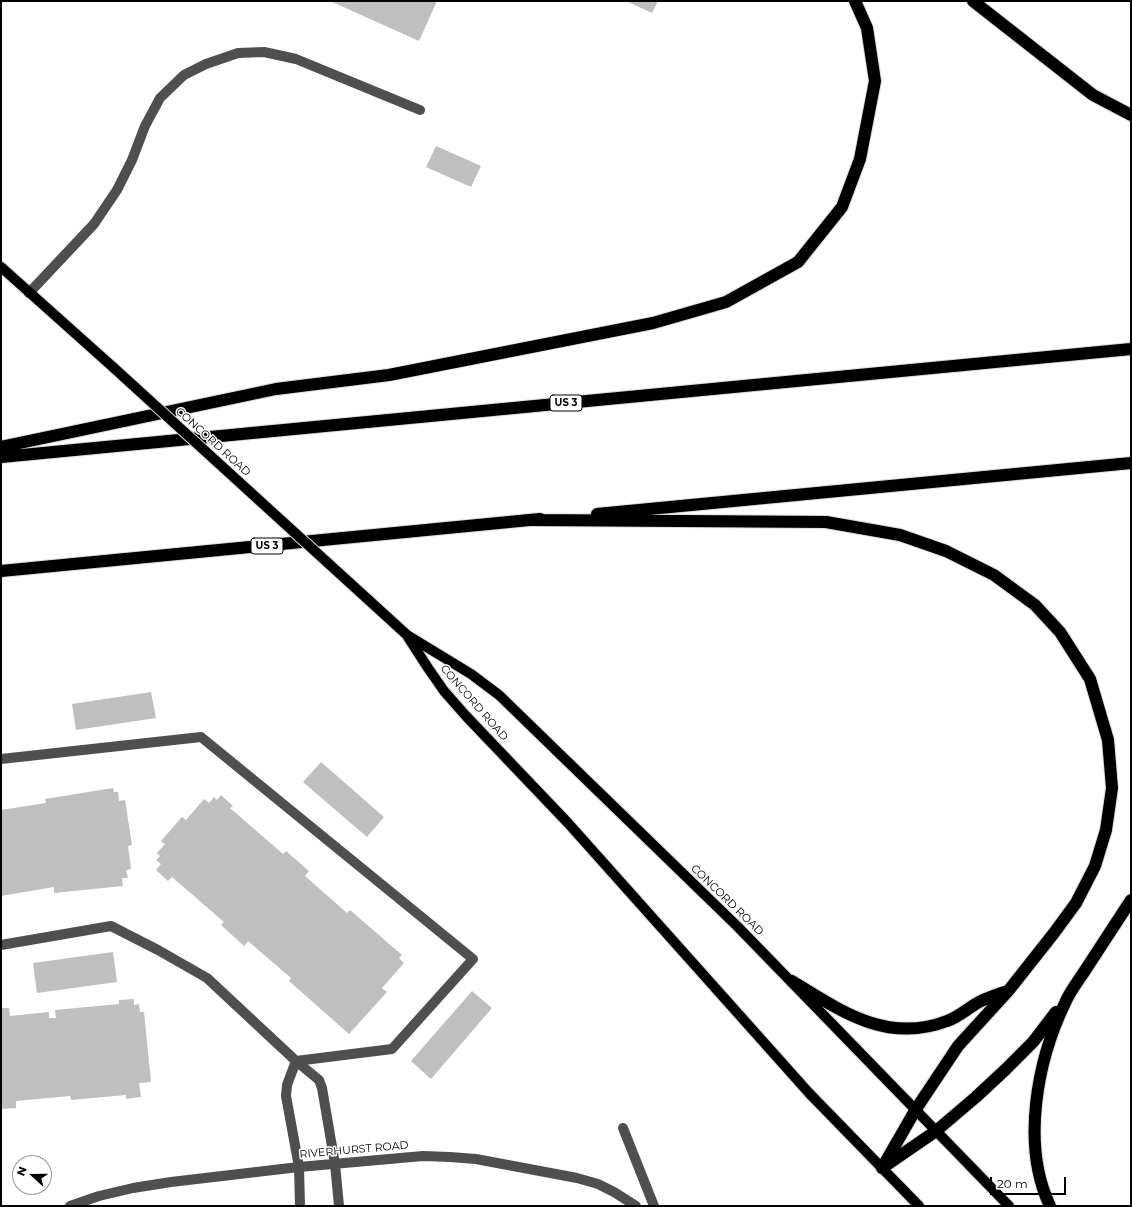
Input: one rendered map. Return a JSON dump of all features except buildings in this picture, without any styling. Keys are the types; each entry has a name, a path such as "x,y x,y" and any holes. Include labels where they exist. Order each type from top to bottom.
{"highway":[{"path":"1,447 276,389 389,375 645,325 726,302 798,262 842,207 860,159 875,81 867,28 854,1"},
{"path":"973,1 1093,95 1131,115"},
{"name":"US 3","path":"1,457 1131,349"},
{"name":"US 3","path":"1,571 1131,463"},
{"path":"532,520 826,522 900,535 946,551 994,575 1035,605 1060,632 1090,679 1108,740 1112,788 1106,830 1095,866 1076,903 1009,990 958,1046 916,1109 882,1168"},
{"path":"882,1168 936,1131 1006,1070 1033,1042 1065,1001 1131,900"},
{"path":"792,981 835,1007 868,1022 897,1029 925,1028 949,1021 979,1002 1009,990"},
{"path":"1050,1206 1045,1196 1037,1165 1035,1134 1036,1105 1042,1069 1050,1040 1065,1001"}],"main road":[{"name":"CONCORD ROAD","path":"1,267 407,635 470,674 498,695 738,927 1009,1206"},
{"name":"CONCORD ROAD","path":"407,635 436,680 466,716 573,829 809,1092 919,1206"}],"street":[{"path":"29,293 94,224 117,190 132,160 144,126 160,98 184,74 206,64 238,53 264,52 296,59 420,110"},
{"path":"1,759 201,737 473,959 392,1049 296,1061"},
{"path":"1,945 111,926 158,950 207,978 318,1080 322,1088 335,1164 339,1206"},
{"path":"296,1061 287,1086 286,1096 299,1167 300,1206"},
{"path":"623,1128 654,1206"},
{"name":"RIVERHURST ROAD","path":"70,1206 99,1196 133,1188 299,1167 423,1156 476,1159 577,1178 598,1184 636,1206"}]}
